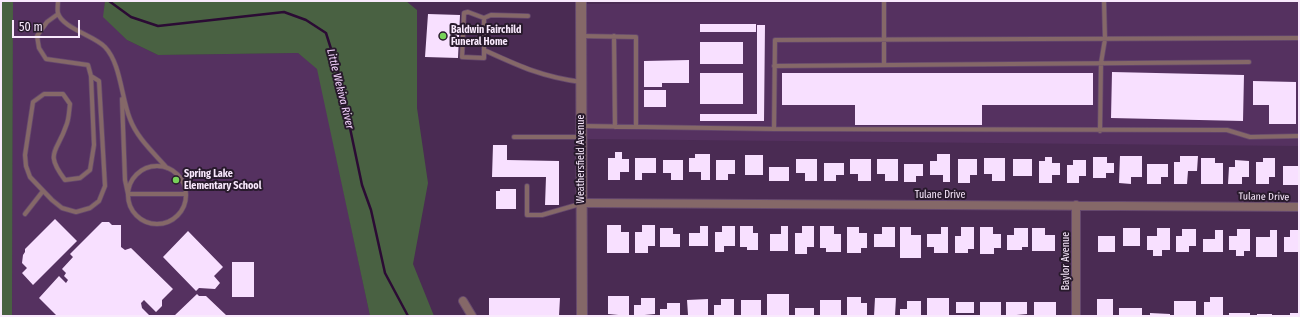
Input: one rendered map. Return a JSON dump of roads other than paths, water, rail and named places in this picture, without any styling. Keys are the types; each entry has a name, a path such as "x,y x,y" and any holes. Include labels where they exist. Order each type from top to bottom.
{"street":[{"name":"Weathersfield Avenue","path":"581,1 582,316"},
{"name":"Tulane Drive","path":"582,203 1076,205 1299,208"},
{"name":"Baylor Avenue","path":"1076,205 1076,316"},
{"path":"463,301 472,316"}],"lane":[{"path":"58,1 58,14 65,22 104,46 115,64 121,92 130,120 140,138 167,168 180,178 186,194 184,204 179,213 172,220 162,223 152,223 142,220 134,213 129,204 125,180 121,92"},
{"path":"884,1 884,65"},
{"path":"1100,131 1100,63 1105,39 1104,1"},
{"path":"484,18 484,58 462,57 464,13 468,12 484,18 492,15 528,16"},
{"path":"58,14 47,22 37,36 39,48 46,59 88,65 91,76 94,146 90,170 80,178 65,180 55,167 53,153 67,126 70,104 63,94 44,94 33,102 25,155 26,166 30,177 62,208 76,212 90,208 99,201 105,186 98,81 91,76"},
{"path":"581,36 636,36 636,127"},
{"path":"614,36 615,127"},
{"path":"774,130 775,40 1299,38"},
{"path":"484,50 539,74 552,78 581,82"},
{"path":"774,66 1249,62"},
{"path":"514,137 581,132 615,127 774,130 1227,130 1250,137 1299,136"},
{"path":"128,194 130,183 136,174 146,168 156,166 167,168"},
{"path":"527,186 527,215 542,215 582,203"},
{"path":"25,214 43,191"},
{"path":"128,194 186,194"}],"waterway":[{"name":"Little Wekiva River","path":"109,1 131,17 158,26 284,12 306,20 326,33 338,71 362,185 371,210 385,273 408,316"}],"place":[{"name":"Baldwin Fairchild Funeral Home","path":"443,36"},
{"name":"Spring Lake Elementary School","path":"176,180"}]}
